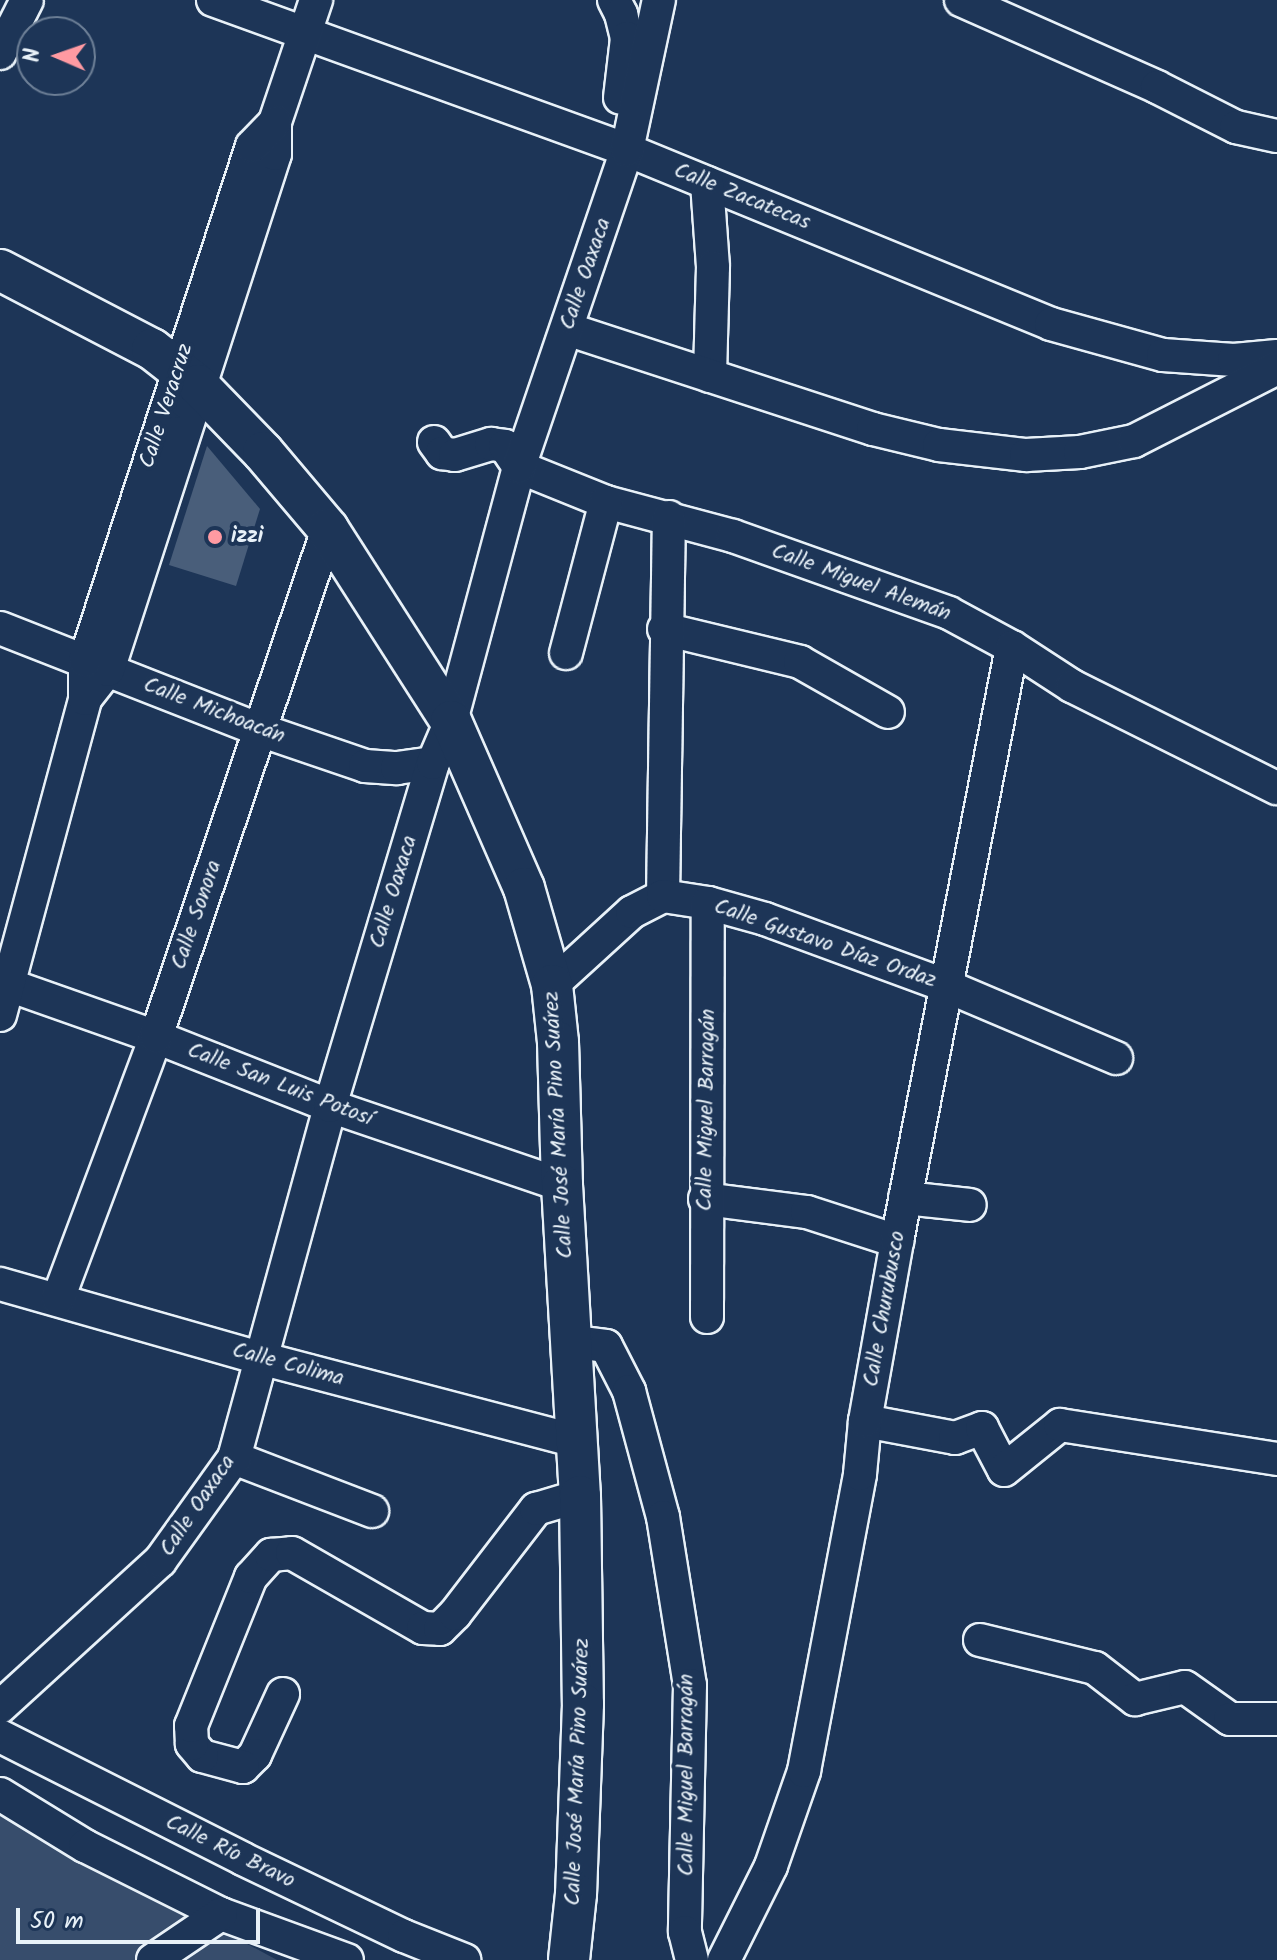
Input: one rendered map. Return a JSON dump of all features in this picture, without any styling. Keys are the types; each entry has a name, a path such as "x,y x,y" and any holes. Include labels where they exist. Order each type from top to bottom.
{"main road":[{"name":"Calle José María Pino Suárez","path":"0,270 152,349 188,377 263,452 328,529 451,721 524,888 552,985 558,1042 562,1185 574,1342 583,1704 576,1894 569,1960"}],"street":[{"path":"0,53 27,0"},
{"name":"Calle Zacatecas","path":"213,0 619,147 1051,324 1163,355 1234,360 1277,356"},
{"name":"Calle Veracruz","path":"3,994 85,699 188,377 275,154 275,122 316,0"},
{"path":"614,0 627,38 619,147"},
{"name":"Calle Oaxaca","path":"0,1707 160,1561 234,1458 330,1106 433,763 451,721 519,467 567,329 659,0"},
{"path":"961,0 1157,87 1236,127 1277,136"},
{"path":"707,183 713,267 710,376"},
{"path":"567,329 873,429 952,447 1026,455 1080,452 1134,441 1277,368"},
{"name":"Calle Miguel Alemán","path":"434,442 442,453 455,455 491,444 505,446 519,467 606,502 669,517 793,556 949,613 1012,647 1072,686 1277,788"},
{"path":"566,653 606,502"},
{"path":"552,985 632,912 663,896 664,629 669,517"},
{"name":"Calle Sonora","path":"58,1299 156,1037 328,529"},
{"name":"Calle Michoacán","path":"0,628 260,730 365,766 397,768 433,763"},
{"path":"664,629 800,662 888,712"},
{"name":"Calle Churubusco","path":"724,1960 771,1866 804,1771 860,1474 865,1421 944,985 1012,647"},
{"name":"Calle Gustavo Díaz Ordaz","path":"663,896 708,903 765,919 944,985 1116,1058"},
{"name":"Calle Miguel Barragán","path":"707,1317 705,1199 711,1135 708,903"},
{"name":"Calle San Luis Potosí","path":"3,994 156,1037 330,1106 562,1185"},
{"path":"905,1198 970,1205"},
{"path":"705,1199 807,1212 897,1241"},
{"name":"Calle Colima","path":"0,1284 260,1358 577,1441"},
{"name":"Calle Miguel Barragán","path":"574,1342 606,1346 629,1391 663,1517 690,1685 685,1932 692,1960"},
{"path":"865,1421 955,1438 982,1428 1004,1470 1060,1425 1277,1459"},
{"path":"234,1458 372,1511"},
{"path":"283,1694 255,1755 243,1767 202,1756 192,1744 191,1726 251,1577 271,1555 292,1553 423,1628 440,1629 536,1509 580,1496"},
{"path":"980,1640 1095,1668 1135,1699 1185,1687 1230,1719 1277,1719"},
{"name":"Calle Río Bravo","path":"0,1736 243,1859 404,1936 464,1960"},
{"path":"0,1794 85,1846 221,1914 347,1960"},
{"path":"153,1960 221,1914"}],"shaded area":[{"path":"0,1810 277,1960 0,1960"}],"building":[{"name":"izzi","path":"207,446 260,509 236,586 169,565"}],"place":[{"name":"izzi","path":"215,537"}]}
